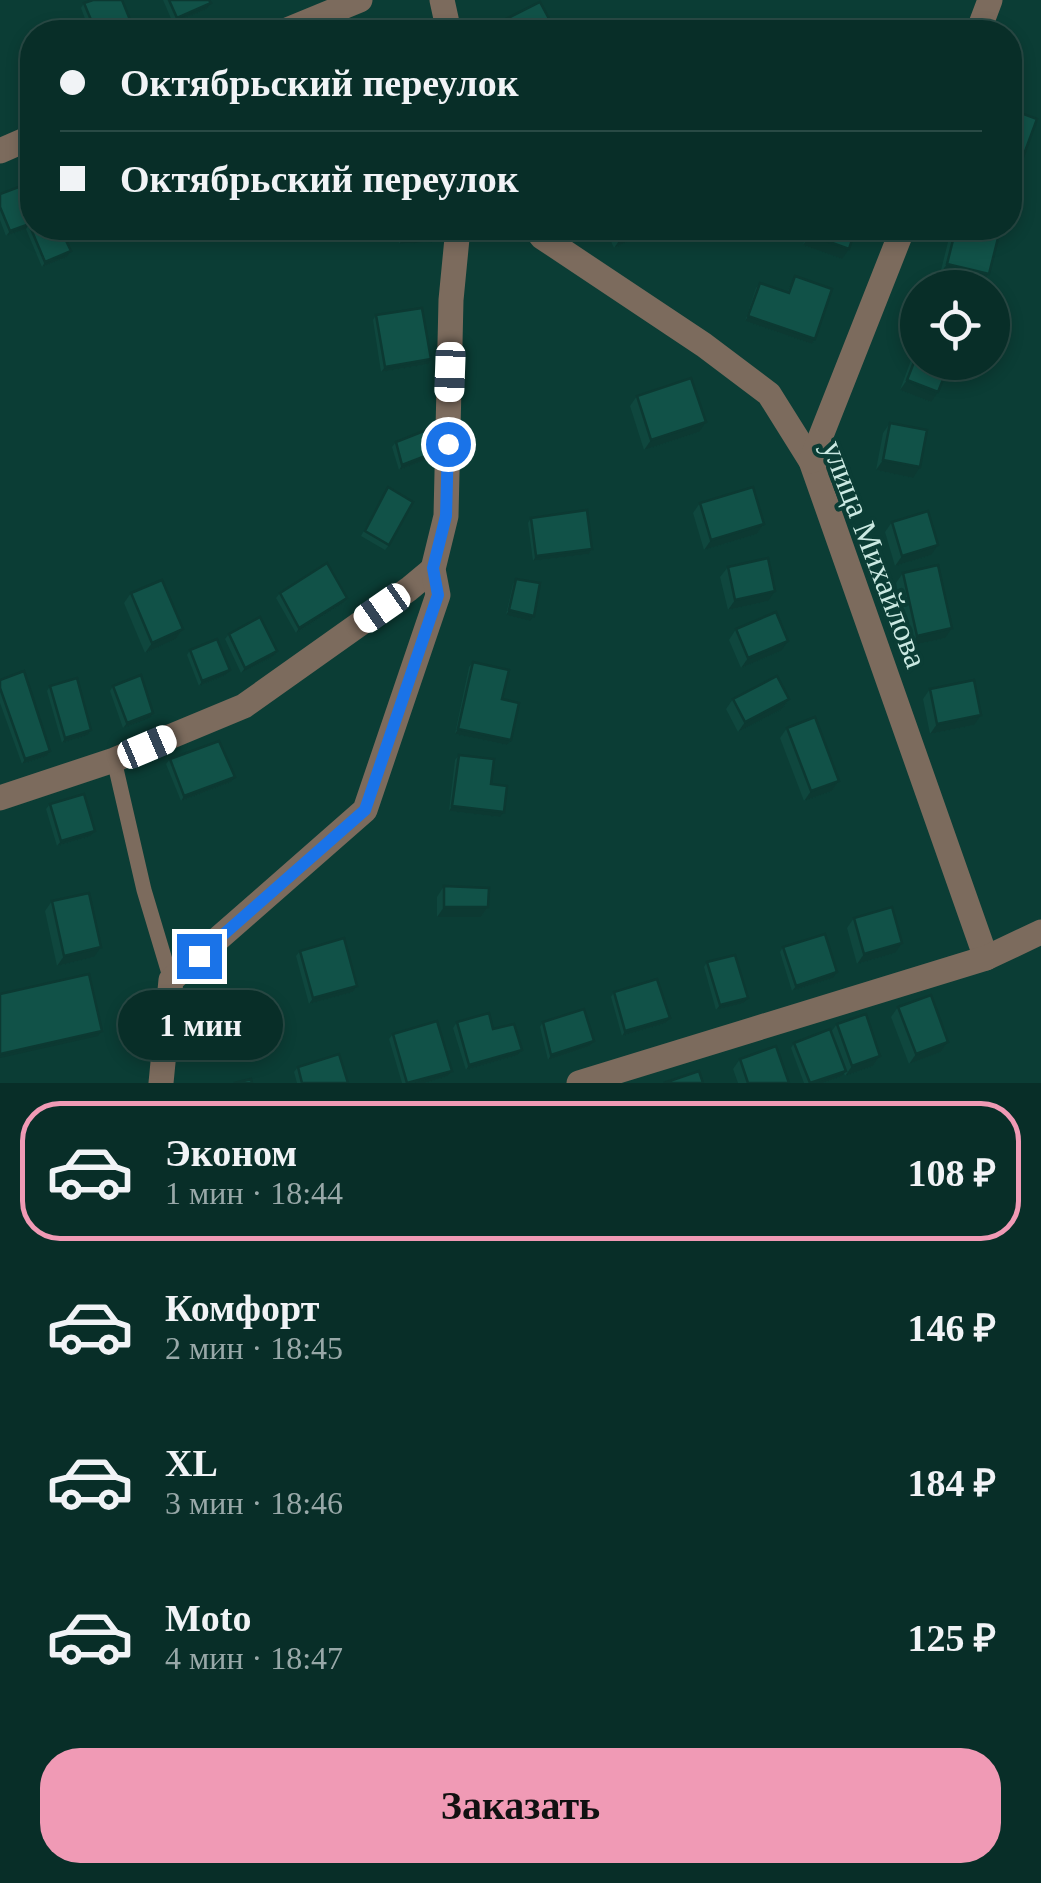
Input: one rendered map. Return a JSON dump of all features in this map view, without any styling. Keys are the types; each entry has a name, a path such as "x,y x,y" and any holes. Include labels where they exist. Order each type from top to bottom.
{"street":[{"path":"311,20 360,0"},
{"path":"161,1083 171,980 365,810 438,595 433,568 446,516 451,300 457,240"},
{"name":"улица Михайлова","path":"545,240 704,345 769,394 811,461 986,958"},
{"path":"811,461 898,240"},
{"path":"0,798 114,760 244,706 433,568"},
{"path":"579,1083 986,958 1041,932"}],"lane":[{"path":"114,760 144,890 171,980"}],"building":[{"path":"122,0 130,20 91,20 84,3"},
{"path":"169,0 209,0 211,3 177,18"},
{"path":"540,2 550,20 504,20"},
{"path":"1022,113 1037,119 1022,160"},
{"path":"20,186 20,227 10,231 0,207 0,194"},
{"path":"36,240 66,240 71,251 45,262"},
{"path":"824,240 852,240 849,249"},
{"path":"953,240 998,240 990,270 947,264"},
{"path":"795,276 832,289 815,339 748,316 760,283 789,293"},
{"path":"422,308 431,359 385,367 376,315"},
{"path":"691,378 706,422 651,440 637,396"},
{"path":"907,380 943,380 938,392"},
{"path":"890,423 927,430 920,467 883,460"},
{"path":"429,429 436,452 402,465 396,442"},
{"path":"388,487 413,502 389,545 365,531"},
{"path":"753,487 764,524 711,540 700,503"},
{"path":"587,510 592,549 536,556 531,518"},
{"path":"928,511 938,545 902,556 892,522"},
{"path":"768,558 775,591 735,600 728,567"},
{"path":"327,563 347,598 299,628 280,593"},
{"path":"938,565 952,628 917,636 903,573"},
{"path":"516,579 540,583 534,616 509,610"},
{"path":"162,580 183,629 152,643 131,593"},
{"path":"776,612 788,641 748,658 736,629"},
{"path":"260,617 277,651 245,668 229,634"},
{"path":"217,639 230,670 202,681 190,650"},
{"path":"473,662 509,670 502,699 519,703 511,740 458,729"},
{"path":"24,671 50,751 25,759 0,688 0,680"},
{"path":"141,675 153,713 127,723 113,686"},
{"path":"777,676 789,699 745,722 733,699"},
{"path":"77,678 91,730 65,738 50,686"},
{"path":"974,680 981,715 937,724 930,689"},
{"path":"815,717 839,781 811,791 787,728"},
{"path":"219,741 235,777 184,796 170,759"},
{"path":"459,755 494,759 491,784 507,786 504,812 452,806"},
{"path":"84,794 95,831 61,841 50,804"},
{"path":"444,886 489,888 488,907 444,907"},
{"path":"89,893 101,947 64,956 52,901"},
{"path":"892,907 902,943 864,954 854,918"},
{"path":"825,934 837,972 796,986 783,947"},
{"path":"344,938 357,986 313,998 300,951"},
{"path":"735,955 748,998 720,1005 707,962"},
{"path":"89,974 102,1031 0,1054 0,994"},
{"path":"657,979 670,1018 625,1031 614,992"},
{"path":"931,995 948,1042 916,1054 898,1007"},
{"path":"584,1009 594,1041 551,1055 543,1022"},
{"path":"489,1013 493,1029 514,1024 522,1050 469,1065 457,1022"},
{"path":"866,1014 880,1056 852,1066 837,1024"},
{"path":"437,1021 452,1071 407,1083 393,1034"},
{"path":"830,1029 846,1071 810,1083 794,1043"},
{"path":"776,1046 789,1083 748,1083 740,1059"},
{"path":"339,1054 348,1083 302,1083 298,1067"},
{"path":"699,1071 703,1083 664,1083"}],"route":[{"path":"199,956 365,810 438,595 433,568 446,516 448,444"}]}
